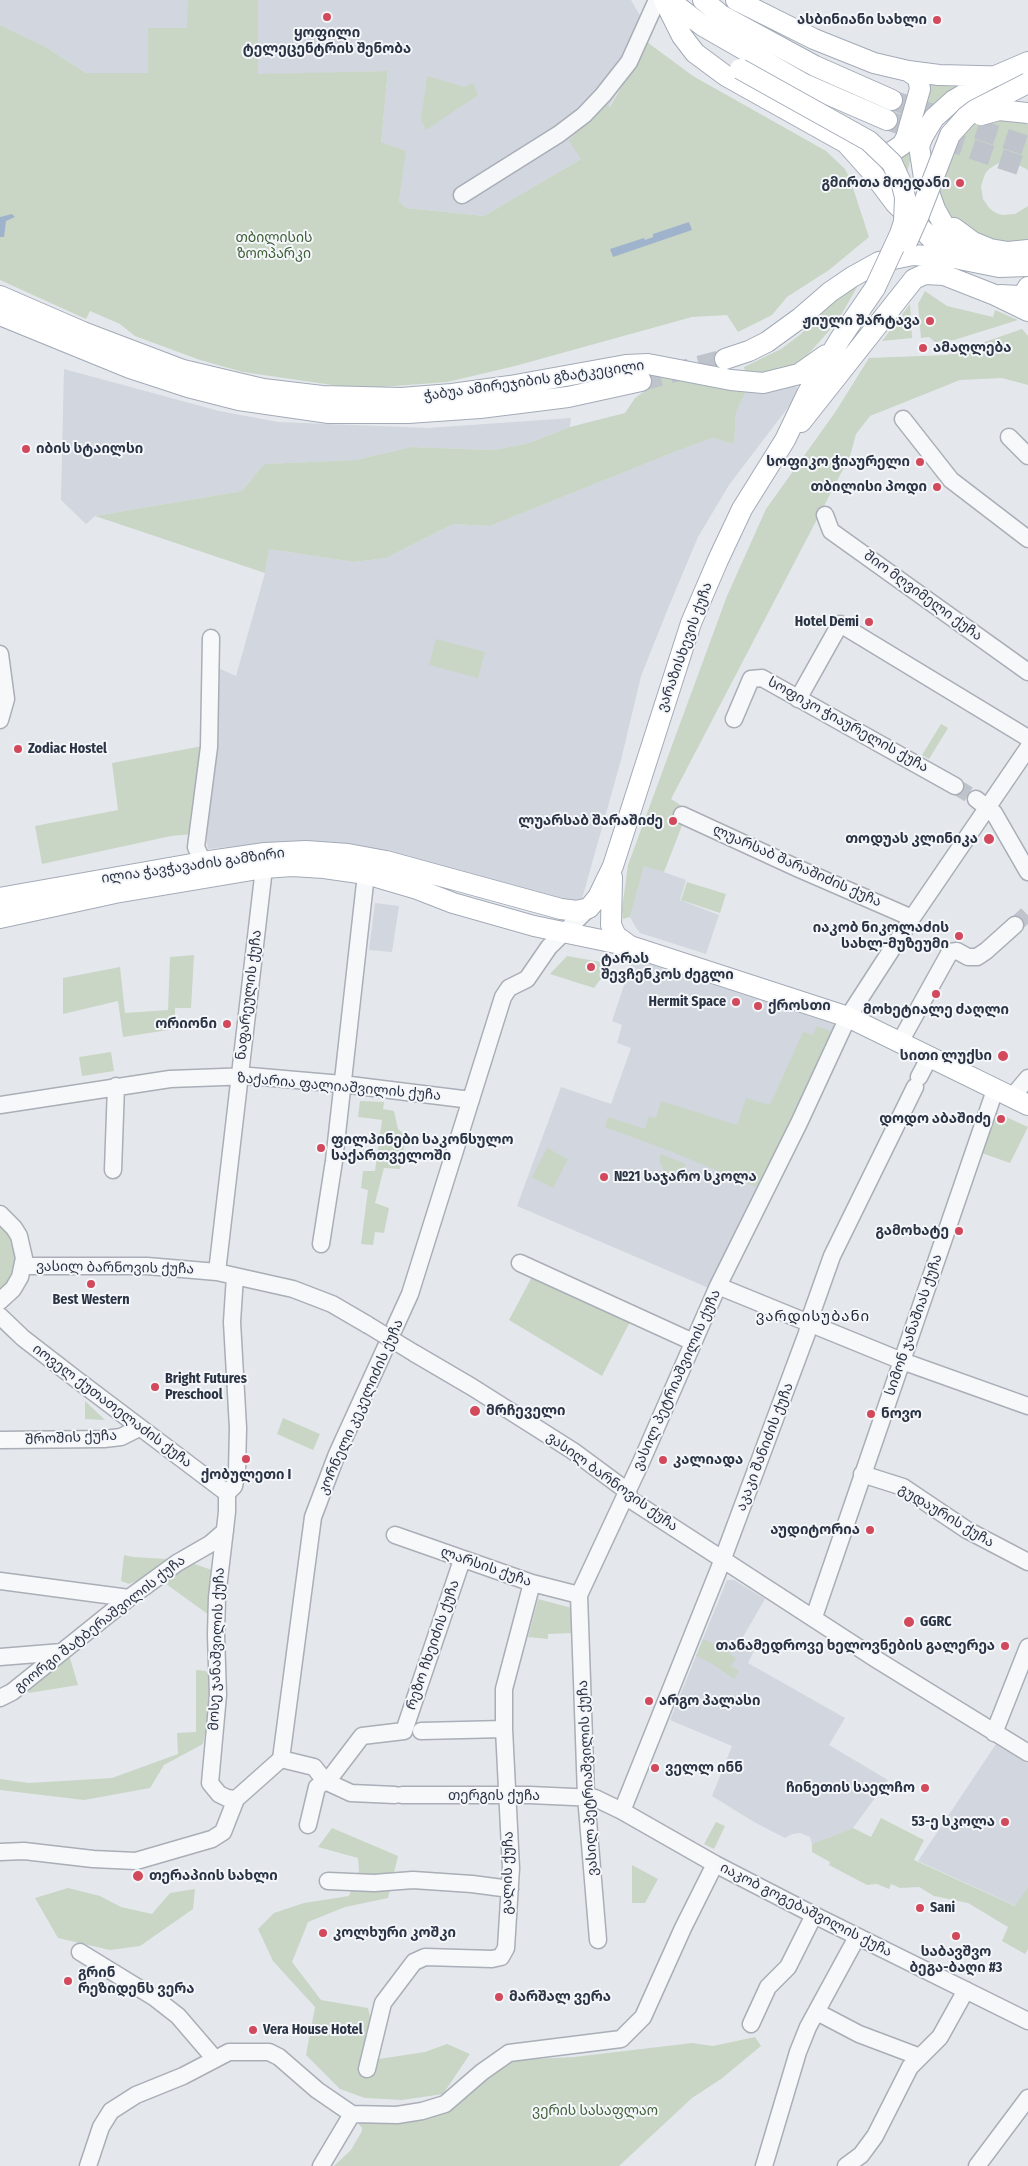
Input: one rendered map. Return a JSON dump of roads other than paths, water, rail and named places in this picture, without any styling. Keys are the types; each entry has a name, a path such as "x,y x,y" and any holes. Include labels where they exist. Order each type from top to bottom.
{"main road":[{"path":"664,0 682,36 695,53 721,72 846,143 870,153 890,154 902,145 919,98 920,89 918,78 908,72"},
{"path":"669,0 709,30 804,84 887,120"},
{"path":"703,0 721,14 815,66 892,100"},
{"path":"736,0 841,51 874,63 908,72 1028,77"},
{"path":"682,36 869,141 892,163 905,197 904,222 875,288"},
{"path":"968,261 930,203 919,146 934,118 962,94 993,77 1028,62"},
{"path":"930,203 936,148 946,127 954,117 977,102 1028,77"},
{"path":"837,344 900,255 930,203 943,149 956,127 975,110 1028,84"},
{"path":"962,94 993,89 1028,93"},
{"path":"956,127 988,112 999,110 1028,112"},
{"path":"846,143 871,171 895,203 932,239 968,261"},
{"path":"930,203 960,233 982,246 1008,252 1028,250"},
{"path":"725,359 749,351 767,342 800,318 830,292 880,262 913,255 940,256 1019,267 1028,280"},
{"path":"868,268 887,268 894,272 898,281 895,301"},
{"path":"895,301 914,279 931,274 944,275 995,295 1028,311"},
{"path":"995,295 1019,296 1024,294 1028,288"},
{"name":"ჭაბუა ამირეჯიბის გზატკეცილი","path":"0,296 83,332 183,370 263,389 322,396 401,398 452,394 510,386 626,365 648,364 731,380 763,383 799,374 819,362 837,344"},
{"name":"ვარაზისხევის ქუჩა","path":"785,440 819,402 895,301"},
{"name":"ჭაბუა ამირეჯიბის გზატკეცილი","path":"0,315 130,368 188,387 239,400 320,412 408,413 480,408 568,397 641,381"},
{"name":"ვარაზისხევის ქუჩა","path":"589,908 598,897 613,866 691,623 742,510 785,440 807,394 837,344"},
{"name":"ილია ჭავჭავაძის გამზირი","path":"0,898 195,858 306,851 386,861 561,909 577,911 589,908"},
{"name":"ილია ჭავჭავაძის გამზირი","path":"0,918 115,893 264,868 292,866 366,874 417,889 453,903 569,928 630,946 848,1017 1012,1097"},
{"name":"ვარაზისხევის ქუჩა","path":"613,866 610,903 611,925 616,936 630,946"}],"street":[{"path":"462,195 559,134 584,115 603,96 629,62 657,0"},
{"path":"903,419 951,480 1028,539"},
{"path":"1009,437 1028,456"},
{"name":"შიო მღვიმელი ქუჩა","path":"825,515 832,531 1028,672"},
{"path":"798,699 840,624 1028,738"},
{"path":"195,858 209,747 211,638"},
{"path":"0,654 6,699 0,720"},
{"name":"სოფიკო ჭიაურელის ქუჩა","path":"734,719 751,679 756,677 762,678 955,786"},
{"name":"ვასილ პეტრიაშვილის ქუჩა","path":"598,1940 586,1796 579,1595 718,1286 799,1123 848,1017 912,918 981,803 1028,748"},
{"path":"981,803 994,813 1028,872"},
{"name":"ლუარსაბ შარაშიძის ქუჩა","path":"682,815 912,918"},
{"name":"ნაფარეულის ქუჩა","path":"217,1272 264,868"},
{"path":"321,1244 334,1161 366,874"},
{"name":"ვარაზისხევის ქუჩა","path":"569,928 589,908"},
{"path":"900,1042 950,952 957,951 968,957 977,957 1015,925"},
{"name":"კორნელი კეკელიძის ქუჩა","path":"281,1759 313,1517 337,1454 405,1306 502,997 509,988 527,979 549,947 569,928"},
{"path":"549,947 570,944 602,948 630,946"},
{"name":"აკაკი შანიძის ქუჩა","path":"622,1810 722,1560 808,1333 809,1324 832,1256 930,1056"},
{"name":"ზაქარია ფალიაშვილის ქუჩა","path":"0,1105 170,1079 239,1077 342,1084 471,1100"},
{"path":"1012,1097 1028,1078"},
{"path":"113,1170 116,1086"},
{"name":"სიმონ ჯანაშიას ქუჩა","path":"814,1617 902,1361 1012,1097"},
{"path":"0,1214 19,1236 24,1258 23,1266 13,1289 0,1301"},
{"path":"520,1263 693,1342"},
{"name":"ვასილ ბარნოვის ქუჩა","path":"23,1266 147,1266 217,1272 293,1289 332,1304 472,1387 574,1452 627,1491 631,1500 722,1560 1028,1753"},
{"name":"მოსე ჯანაშვილის ქუჩა","path":"235,1276 232,1322 238,1428 237,1471 234,1486 227,1493 217,1597 218,1695 210,1783 219,1794 227,1798 236,1799"},
{"path":"718,1286 902,1361 1028,1406"},
{"name":"იოველ ქუთათელაძის ქუჩა","path":"0,1316 23,1338 227,1493"},
{"name":"შროშის ქუჩა","path":"0,1440 104,1439 121,1437 140,1428"},
{"name":"გუდაურის ქუჩა","path":"862,1474 903,1487 967,1530 1028,1562"},
{"name":"გიორგი შატბერაშვილის ქუჩა","path":"0,1698 12,1692 129,1598 177,1563 210,1544 224,1531"},
{"name":"ლარსის ქუჩა","path":"395,1535 532,1583 579,1595"},
{"name":"რეზო ჩხეიძის ქუჩა","path":"325,1781 330,1778 362,1736 404,1731 462,1560"},
{"path":"0,1581 129,1598"},
{"name":"გალის ქუჩა","path":"367,2069 383,2003 414,1962 425,1957 492,1959 501,1957 506,1948 510,1889 504,1689 532,1583"},
{"path":"994,1733 1028,1647"},
{"path":"0,1658 62,1652"},
{"path":"421,1731 504,1729"},
{"path":"0,1852 24,1851 93,1859 136,1860 212,1839 223,1832 236,1799 281,1759"},
{"name":"თერგის ქუჩა","path":"281,1759 314,1767 325,1781 351,1793 586,1796"},
{"path":"308,1825 317,1787 325,1781"},
{"name":"იაკობ გოგებაშვილის ქუჩა","path":"586,1796 622,1810 715,1864 857,1938 1028,2020"},
{"path":"88,2166 101,2127 111,2111 136,2095 183,2076 229,2052 269,2052 279,2057 317,2090 352,2114 397,2115 422,2111 445,2104 482,2072 509,2053 621,2039 644,2017 683,1928 715,1864"},
{"path":"328,1881 374,1883 413,1880 510,1889"},
{"path":"751,2024 768,1986 788,1967 814,1916"},
{"path":"764,2166 798,2052 808,2027 857,1938"},
{"path":"80,1952 112,1970 163,2004 178,2016 215,2059"},
{"path":"846,2166 861,2155 875,2136 910,2068 940,2036 966,1990"},
{"path":"817,2012 859,2034 920,2057"},
{"path":"977,2166 1028,2098"},
{"path":"321,2166 352,2114"}],"water":[{"path":"12,214 15,217 6,221 4,237 0,237 0,217"},
{"path":"689,222 692,230 613,257 610,249 644,238 645,240 653,237 653,234"}],"tunnel":[{"path":"892,100 1028,146"},
{"path":"887,120 1028,168"},
{"path":"641,381 725,359"},
{"path":"955,786 976,799"},
{"path":"1015,925 1028,913"}],"place":[{"name":"ყოფილი ტელეცენტრის შენობა","path":"327,17"},
{"name":"ასბინიანი სახლი","path":"937,20"},
{"name":"გმირთა მოედანი","path":"960,183"},
{"name":"ჟიული შარტავა","path":"930,321"},
{"name":"ამაღლება","path":"923,348"},
{"name":"იბის სტაილსი","path":"26,449"},
{"name":"სოფიკო ჭიაურელი","path":"920,462"},
{"name":"თბილისი პოდი","path":"937,487"},
{"name":"Hotel Demi","path":"869,622"},
{"name":"Zodiac Hostel","path":"18,749"},
{"name":"ლუარსაბ შარაშიძე","path":"673,821"},
{"name":"თოდუას კლინიკა","path":"989,839"},
{"name":"იაკობ ნიკოლაძის სახლ-მუზეუმი","path":"959,936"},
{"name":"ტარას შევჩენკოს ძეგლი","path":"591,967"},
{"name":"მოხეტიალე ძაღლი","path":"936,994"},
{"name":"Hermit Space","path":"736,1002"},
{"name":"ქროსთი","path":"758,1006"},
{"name":"ორიონი","path":"227,1024"},
{"name":"სითი ლუქსი","path":"1003,1056"},
{"name":"დოდო აბაშიძე","path":"1001,1119"},
{"name":"ფილპინები საკონსულო საქართველოში","path":"321,1148"},
{"name":"№21 საჯარო სკოლა","path":"604,1177"},
{"name":"გამოხატე","path":"959,1231"},
{"name":"Best Western","path":"91,1284"},
{"name":"Bright Futures Preschool","path":"155,1387"},
{"name":"მრჩეველი","path":"475,1411"},
{"name":"ნოვო","path":"871,1414"},
{"name":"ქობულეთი I","path":"246,1459"},
{"name":"კალიადა","path":"663,1460"},
{"name":"აუდიტორია","path":"870,1530"},
{"name":"GGRC","path":"909,1622"},
{"name":"თანამედროვე ხელოვნების გალერეა","path":"1005,1646"},
{"name":"არგო პალასი","path":"649,1701"},
{"name":"ველლ ინნ","path":"655,1768"},
{"name":"ჩინეთის საელჩო","path":"925,1788"},
{"name":"53-ე სკოლა","path":"1005,1822"},
{"name":"თერაპიის სახლი","path":"138,1876"},
{"name":"Sani","path":"920,1908"},
{"name":"კოლხური კოშკი","path":"323,1933"},
{"name":"საბავშვო ბეგა-ბაღი #3","path":"956,1936"},
{"name":"გრინ რეზიდენს ვერა","path":"68,1981"},
{"name":"მარშალ ვერა","path":"499,1997"},
{"name":"Vera House Hotel","path":"253,2030"}],"district":[{"name":"ვარდისუბანი","path":"813,1317"}],"park label":[{"name":"თბილისის ზოოპარკი","path":"274,246"},
{"name":"ვერის სასაფლაო","path":"595,2111"}]}
